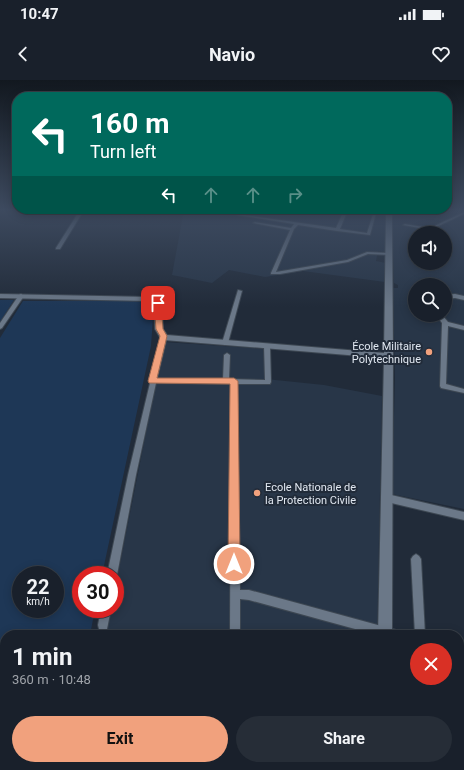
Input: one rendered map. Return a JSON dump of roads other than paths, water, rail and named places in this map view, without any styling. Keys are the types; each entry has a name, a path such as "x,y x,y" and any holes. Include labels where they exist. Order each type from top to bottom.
{"main road":[{"path":"385,630 389,242"},
{"path":"0,296 150,299 158,303 159,329 164,336 226,343 389,356"}],"street":[{"path":"58,248 62,242"},
{"path":"286,242 273,273 348,261 367,253 389,254"},
{"path":"226,343 240,291"},
{"path":"0,327 21,296"},
{"path":"452,296 464,298"},
{"path":"464,328 445,322 443,386 464,391"},
{"path":"114,566 152,381 164,336"},
{"path":"152,381 268,382 267,346"},
{"path":"227,355 230,381 235,630"},
{"path":"387,498 464,516"},
{"path":"416,559 420,630"},
{"path":"234,594 249,595 371,630"},
{"path":"103,625 104,618"}],"place":[{"name":"École Militaire Polytechnique","path":"429,352"},
{"name":"Ecole Nationale de la Protection Civile","path":"257,493"}]}
